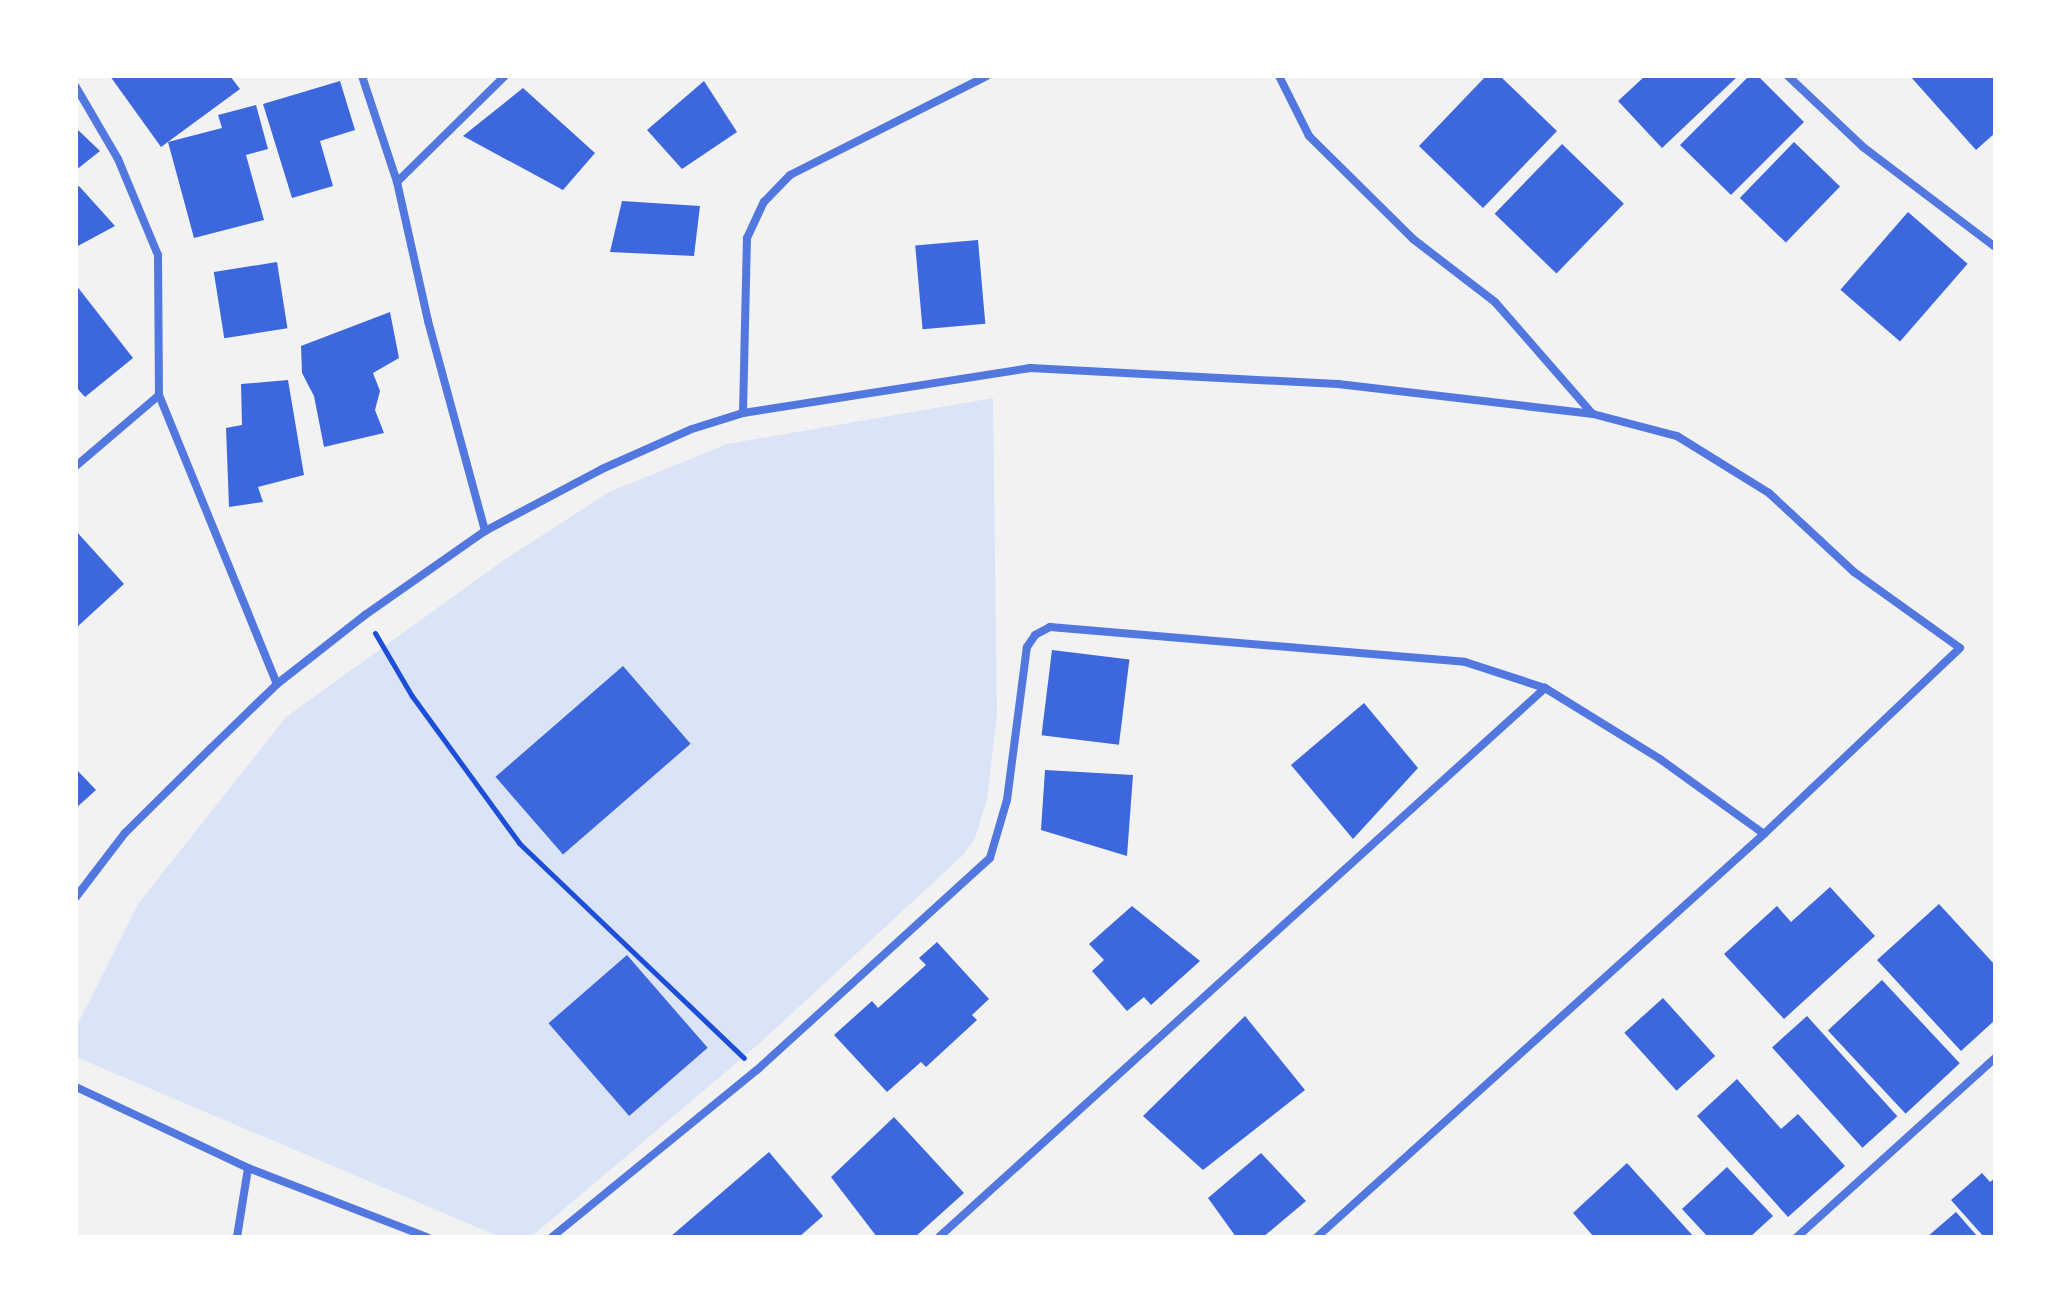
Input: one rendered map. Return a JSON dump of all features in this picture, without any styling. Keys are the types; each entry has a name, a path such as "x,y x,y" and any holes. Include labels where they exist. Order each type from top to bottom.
{"street":[{"path":"362,76 397,182 428,321 485,531"},
{"path":"397,182 505,76"},
{"path":"743,413 747,238 764,202 790,175 987,76"},
{"path":"1279,76 1309,136 1413,239 1495,302 1593,414"},
{"path":"1788,76 1863,147 1995,247"},
{"path":"76,87 118,159 158,255 159,395 277,684"},
{"path":"76,897 125,833 277,684 365,615 485,531 602,469 692,429 743,413 1030,368 1338,384 1593,414 1677,436 1769,493 1854,572 1960,648 1764,834 1317,1237"},
{"path":"76,466 159,395"},
{"path":"552,1237 757,1070 990,858 1007,800 1027,647 1035,635 1050,627 1465,662 1545,688 1660,759 1764,834"},
{"path":"939,1237 1545,688"},
{"path":"1797,1237 1995,1058"},
{"path":"76,1087 248,1168 427,1237"},
{"path":"237,1237 248,1168"}],"path":[{"path":"365,615 412,696 519,843 757,1070"}],"shaded area":[{"path":"993,398 997,715 987,799 975,839 962,856 761,1042 531,1237 500,1237 76,1057 76,1027 138,904 286,717 504,560 609,492 727,444"}],"building":[{"path":"110,76 230,76 240,89 161,147"},
{"path":"1486,76 1500,76 1557,131 1483,208 1419,146"},
{"path":"1645,76 1738,76 1662,148 1618,101"},
{"path":"1749,76 1758,76 1804,122 1731,195 1680,145"},
{"path":"1910,76 1995,76 1995,133 1976,150"},
{"path":"340,81 355,130 320,141 333,186 292,198 263,104"},
{"path":"704,81 737,132 682,169 647,130"},
{"path":"523,88 595,153 563,190 463,136"},
{"path":"256,105 268,149 246,155 264,220 194,238 168,142 222,128 218,115"},
{"path":"76,128 100,151 76,170"},
{"path":"1794,142 1840,186 1786,243 1740,198"},
{"path":"1562,144 1624,204 1556,274 1495,214"},
{"path":"79,186 115,226 76,247 76,188"},
{"path":"622,201 700,206 694,256 610,252"},
{"path":"1908,212 1968,264 1900,342 1840,290"},
{"path":"978,240 985,324 923,329 915,245"},
{"path":"277,262 287,328 224,338 214,272"},
{"path":"76,285 133,358 85,397 76,387"},
{"path":"390,312 399,358 373,373 380,391 375,410 384,433 324,447 314,396 302,373 301,346"},
{"path":"288,380 304,475 258,487 263,502 229,507 226,428 242,425 241,384"},
{"path":"76,531 124,584 76,628"},
{"path":"1052,650 1129,660 1119,745 1042,735"},
{"path":"623,666 691,744 563,855 495,777"},
{"path":"1364,703 1418,768 1353,839 1291,765"},
{"path":"76,769 96,790 76,808"},
{"path":"1045,770 1133,775 1127,856 1041,830"},
{"path":"1830,887 1875,936 1784,1019 1724,954 1777,906 1791,922"},
{"path":"1939,904 1995,965 1995,1020 1961,1051 1877,960"},
{"path":"1132,906 1200,961 1151,1005 1144,997 1127,1011 1092,971 1104,960 1089,944"},
{"path":"937,942 989,999 972,1015 977,1020 926,1067 921,1062 887,1092 834,1035 872,1001 878,1008 926,965 919,958"},
{"path":"627,955 708,1048 629,1116 549,1023"},
{"path":"1882,980 1960,1063 1906,1114 1828,1030"},
{"path":"1663,998 1715,1056 1677,1091 1624,1033"},
{"path":"1245,1016 1305,1090 1203,1170 1143,1116"},
{"path":"1807,1016 1897,1116 1862,1148 1772,1047"},
{"path":"1737,1079 1781,1129 1798,1114 1845,1166 1788,1217 1697,1116"},
{"path":"894,1117 964,1193 915,1237 877,1237 831,1177"},
{"path":"769,1152 823,1216 799,1237 670,1237"},
{"path":"1261,1153 1306,1201 1263,1237 1236,1237 1208,1198"},
{"path":"1627,1163 1694,1237 1594,1237 1573,1213"},
{"path":"1727,1167 1773,1216 1750,1237 1708,1237 1682,1209"},
{"path":"1982,1173 1990,1182 1995,1178 1995,1237 1984,1237 1951,1200"},
{"path":"1956,1212 1978,1237 1927,1237"}]}
